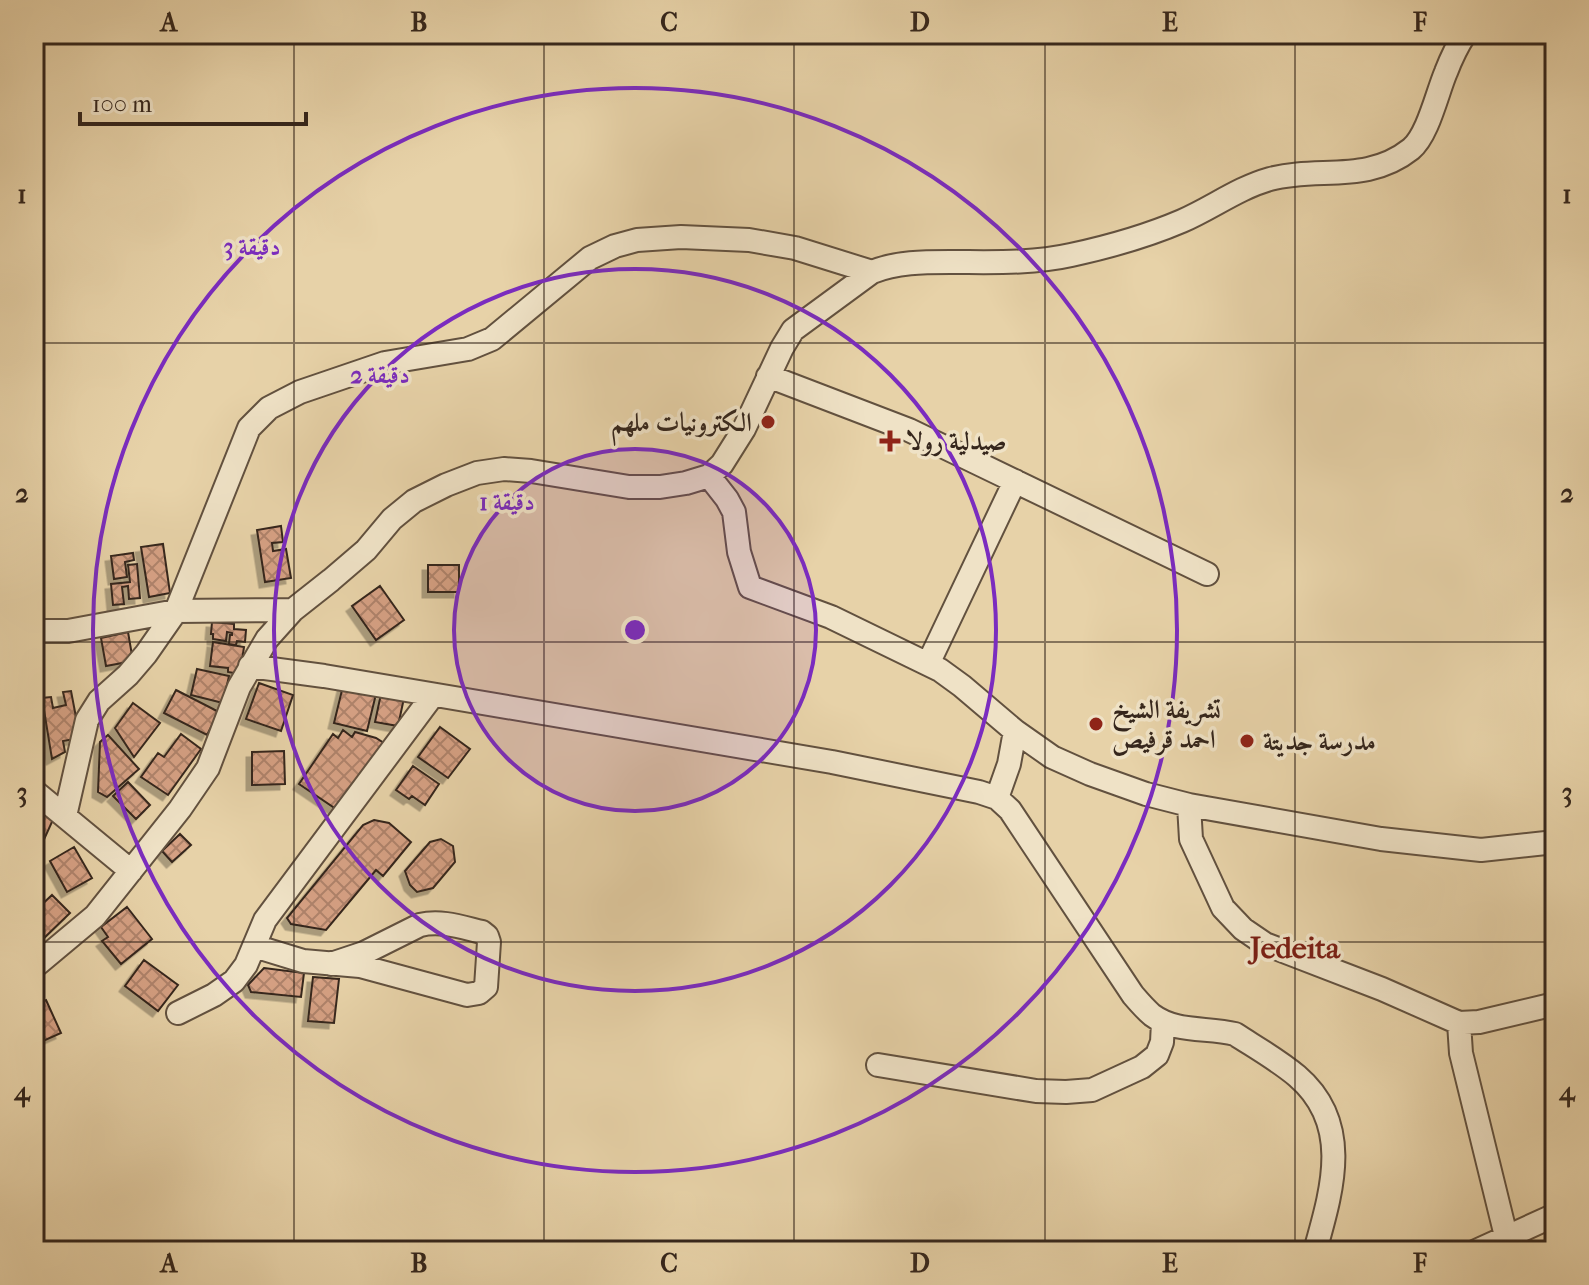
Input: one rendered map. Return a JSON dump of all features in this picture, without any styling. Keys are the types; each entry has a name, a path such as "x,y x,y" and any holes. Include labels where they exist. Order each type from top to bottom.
{"street":[{"path":"34,967 95,916 180,809 208,768 239,687 267,639 293,610 366,550 392,519 414,501 477,473 504,469 629,487 660,487 709,476 722,464 744,429 793,330 872,272 922,262 1035,262 1071,255 1112,245 1182,221 1237,192 1271,179 1362,172 1388,164 1414,147 1428,121 1446,69 1465,34"},
{"path":"65,816 87,720 99,701 146,654 176,611 249,428 269,408 300,392 385,363 468,349 492,339 590,258 637,240 681,237 749,240 795,248 872,272"},
{"path":"768,376 909,430 1207,574"},
{"path":"709,476 734,512 739,552 750,587 831,617 940,670 1052,757 1090,774 1189,805 1381,839 1481,850 1555,842"},
{"path":"928,664 1015,481"},
{"path":"34,631 68,631 176,611 293,610"},
{"path":"250,666 817,760 997,798 1010,810 1133,995 1150,1013 1163,1022 1185,1028 1235,1034 1298,1077 1319,1101 1328,1119 1335,1155 1315,1251"},
{"path":"178,1013 234,981 246,965 265,920 433,695"},
{"path":"997,798 1009,764 1015,731"},
{"path":"34,791 131,871"},
{"path":"1189,805 1191,839 1223,908 1243,929 1265,944 1382,989 1459,1023 1479,1022 1555,1004"},
{"path":"254,946 303,961 331,964 360,966 467,995 479,993 486,987 489,942 482,932 445,923 430,923 364,953 331,964"},
{"path":"878,1065 1036,1091 1092,1090 1142,1067 1157,1055 1162,1042 1163,1022"},
{"path":"1459,1023 1461,1053 1506,1236"},
{"path":"1476,1251 1555,1215"}],"building":[{"path":"281,526 283,542 272,543 273,551 286,549 291,578 265,582 257,530"},
{"path":"163,544 170,593 149,597 141,547"},
{"path":"133,553 134,560 125,562 127,577 114,579 111,556"},
{"path":"137,564 140,598 129,599 128,586 122,587 124,604 113,605 111,584 130,582 128,565"},
{"path":"428,565 459,565 459,592 428,592"},
{"path":"380,586 404,620 376,640 352,606"},
{"path":"212,622 234,624 234,629 246,630 245,642 229,644 232,633 227,632 226,641 213,639"},
{"path":"128,632 133,661 106,666 101,638"},
{"path":"213,642 244,647 240,674 228,672 228,668 210,666"},
{"path":"197,669 229,676 223,703 191,695"},
{"path":"259,683 293,695 281,731 246,719"},
{"path":"343,686 376,694 367,731 334,723"},
{"path":"176,690 219,712 207,735 164,713"},
{"path":"71,691 80,738 63,741 65,752 52,759 42,698 51,697 53,708 66,705 63,692"},
{"path":"381,694 404,698 398,726 375,722"},
{"path":"133,703 160,723 134,757 115,728"},
{"path":"440,727 470,749 448,778 418,757"},
{"path":"343,730 352,737 355,732 387,745 342,813 299,784 333,734 338,738"},
{"path":"181,734 201,749 168,795 141,777 158,753 164,757"},
{"path":"108,735 139,769 107,797 98,792 100,742"},
{"path":"284,751 285,784 252,785 252,752"},
{"path":"413,766 439,784 425,805 396,790"},
{"path":"128,782 150,805 136,819 113,796"},
{"path":"34,803 56,813 42,844 34,840"},
{"path":"374,820 389,823 411,842 383,876 376,870 326,930 291,924 287,918 363,825"},
{"path":"180,834 191,845 172,862 162,851"},
{"path":"441,839 453,846 455,862 433,888 417,892 410,885 405,871 430,842"},
{"path":"74,847 92,878 67,892 50,861"},
{"path":"52,895 70,913 42,940 34,932 34,912"},
{"path":"127,907 152,939 121,964 102,941 108,937 101,927"},
{"path":"144,960 178,985 158,1011 125,986"},
{"path":"264,968 304,973 301,997 251,992 248,985"},
{"path":"313,977 339,979 334,1023 308,1021"},
{"path":"46,1000 61,1033 34,1045 34,1006"}],"place":[{"name":"الكترونيات ملهم","path":"768,422"},
{"name":"صيدلية رولا","path":"890,441"},
{"name":"تشريفة الشيخ احمد قرفيص","path":"1096,724"},
{"name":"مدرسة جديتة","path":"1247,741"}],"district":[{"name":"Jedeita","path":"1295,948"}]}
